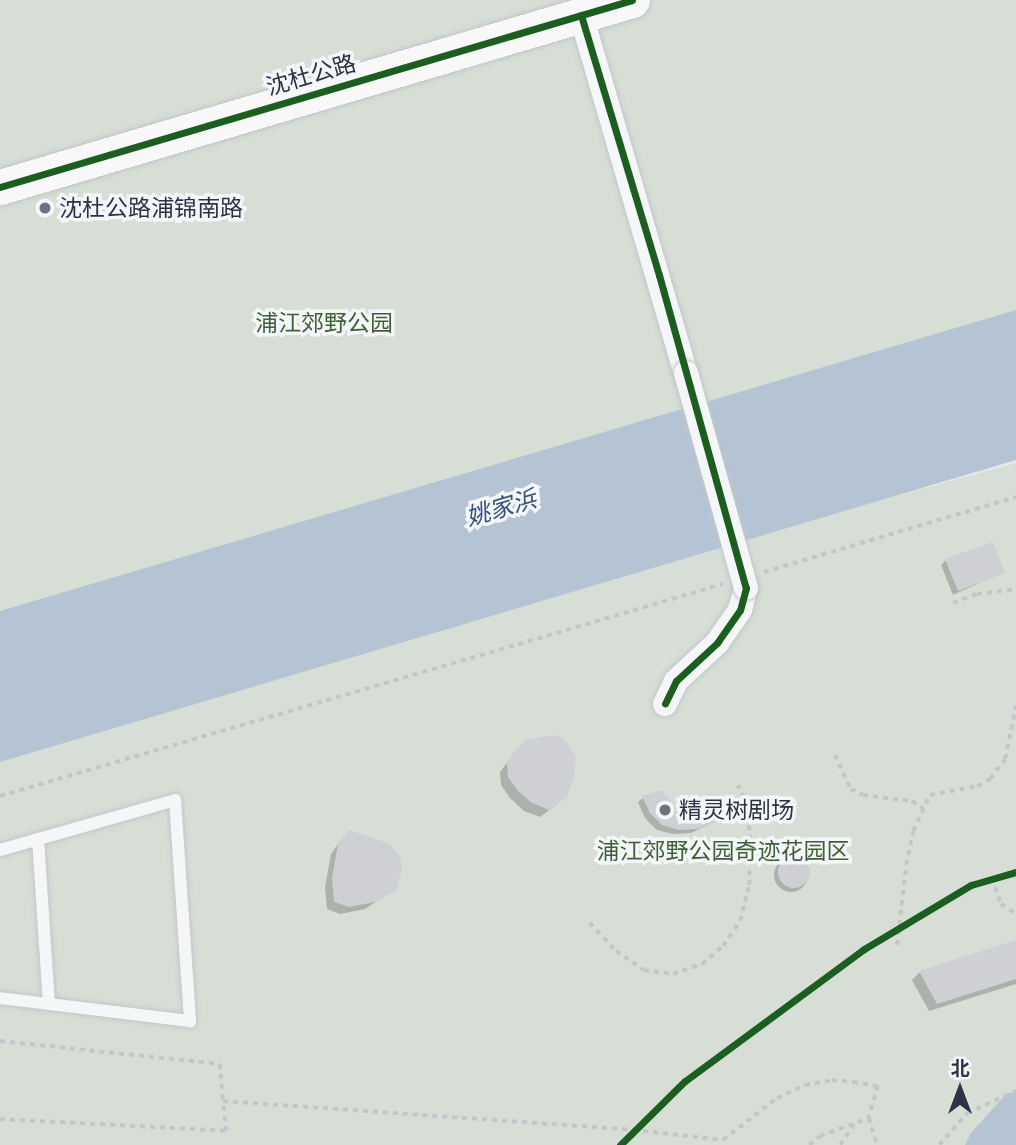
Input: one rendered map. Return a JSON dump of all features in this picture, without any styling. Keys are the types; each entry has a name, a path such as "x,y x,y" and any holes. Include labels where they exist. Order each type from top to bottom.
{"street":[{"name":"沈杜公路","path":"0,187 632,0"},
{"path":"581,15 744,581 740,610 717,643 676,681 664,704"}],"lane":[{"path":"0,850 175,800 190,1021 0,998"},
{"path":"38,839 49,1004"}],"path":[{"path":"0,796 744,581 1016,497"},
{"path":"953,603 977,594 1016,589"},
{"path":"897,944 906,865 913,831 930,795 976,786 990,779 1005,759 1016,704"},
{"path":"835,755 850,789 863,794 912,801 924,809"},
{"path":"590,923 616,951 644,970 673,975 702,964 723,946 740,921 749,885 750,840 747,807 738,786"},
{"path":"981,881 1005,875"},
{"path":"992,878 1001,904 1016,914"},
{"path":"887,935 911,921"},
{"path":"0,1041 220,1065 226,1131 0,1119"},
{"path":"719,1145 777,1098 806,1085 832,1080 878,1086 869,1118 877,1145"},
{"path":"939,1145 967,1112 1016,1091"},
{"path":"223,1101 633,1129 723,1140"},
{"path":"809,1145 820,1136 869,1118"},
{"path":"626,1137 645,1119"},
{"path":"839,1145 856,1122"}],"green space":[{"path":"0,0 1016,0 1016,450 780,528 1016,463 1016,1145 0,1145"}],"water":[{"name":"姚家浜","path":"1016,310 1016,460 0,762 0,611"},
{"path":"1007,1093 1016,1093 1016,1145 965,1145 971,1133"}],"building":[{"path":"993,542 1005,573 958,591 945,559"},
{"path":"555,735 565,740 576,756 574,776 567,797 549,810 532,803 518,791 508,777 507,763 515,750 528,739"},
{"name":"精灵树剧场","path":"662,790 676,809 690,812 738,808 738,811 698,829 679,830 662,825 650,813 642,796"},
{"path":"349,830 390,844 400,856 402,869 397,890 375,902 349,907 334,902 332,878 338,844"},
{"path":"794,856 806,860 810,872 806,884 794,888 782,884 778,872 782,860"},
{"path":"1016,940 1016,979 937,1004 919,971"}],"cycle path":[{"path":"0,187 632,0"},
{"path":"581,15 659,275 746,588 740,610 717,643 676,681 665,704"},
{"path":"620,1145 685,1081 864,949 971,885 1016,872"}],"place":[{"name":"沈杜公路浦锦南路","path":"45,208"},
{"name":"精灵树剧场","path":"665,810"}],"park label":[{"name":"浦江郊野公园","path":"324,323"},
{"name":"浦江郊野公园奇迹花园区","path":"723,851"}]}
